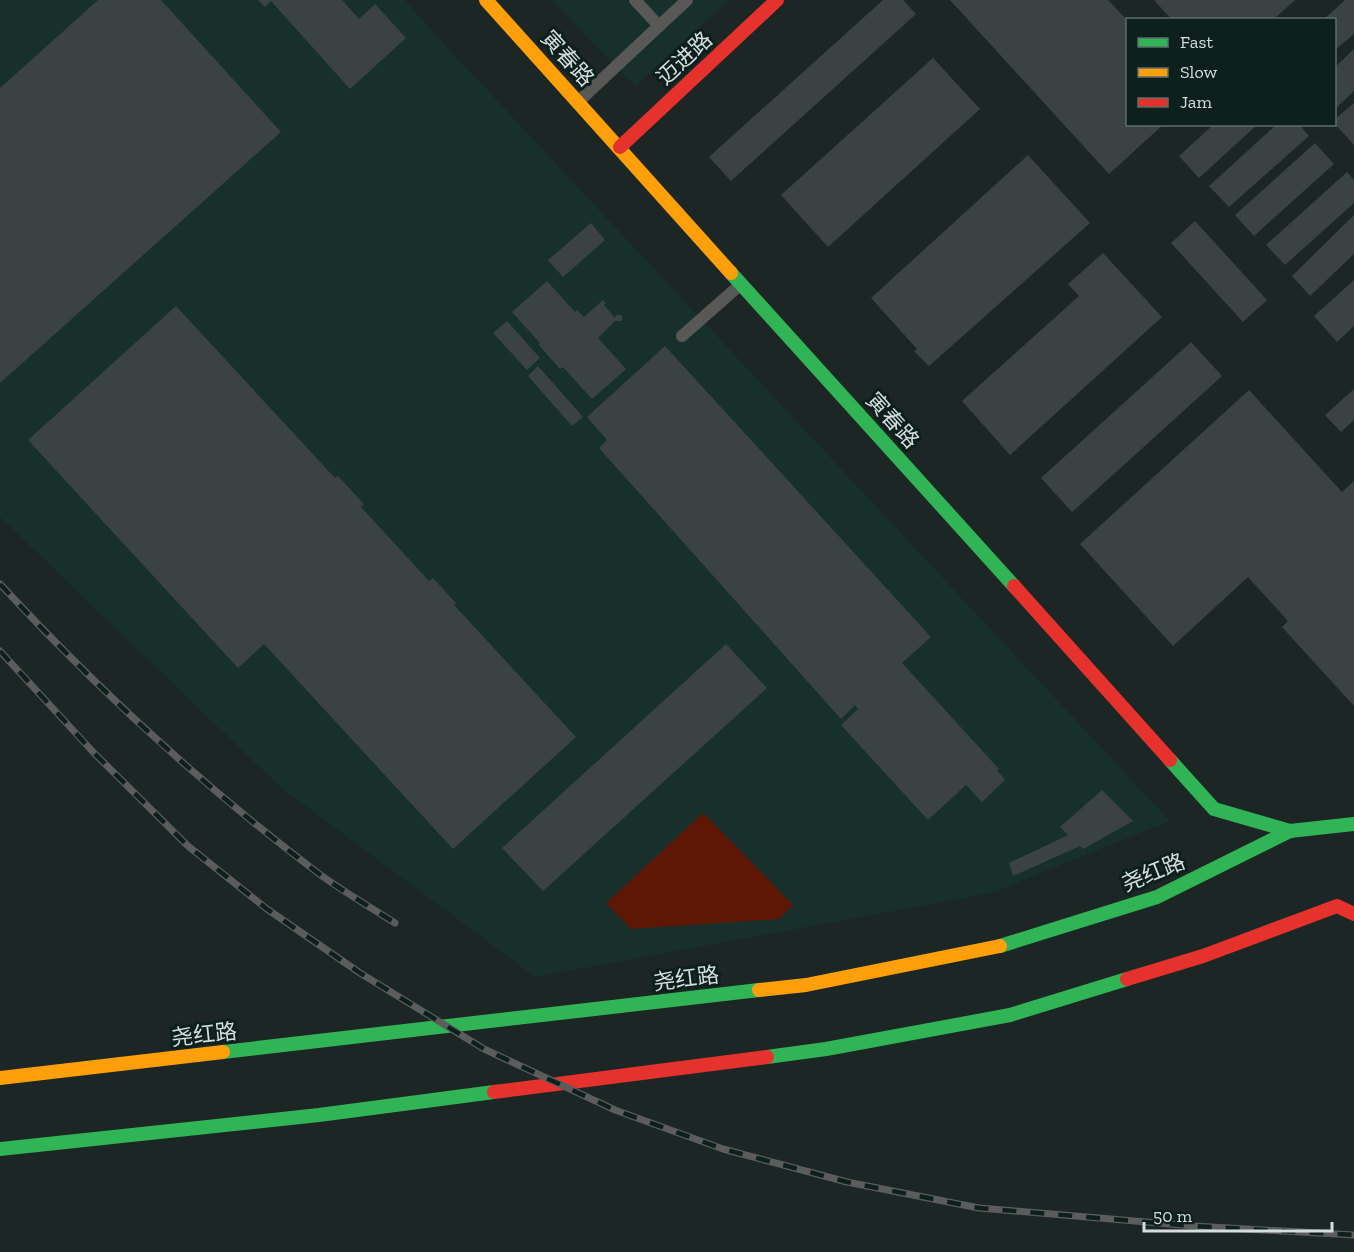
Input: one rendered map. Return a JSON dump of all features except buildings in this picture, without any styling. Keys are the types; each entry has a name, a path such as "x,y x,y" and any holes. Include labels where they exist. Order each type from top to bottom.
{"main road":[{"name":"寅春路","path":"486,0 1214,809 1290,831"},
{"name":"迈进路","path":"620,147 777,0"},
{"name":"尧红路","path":"0,1078 806,985 991,949 1146,900 1290,831 1354,824"},
{"path":"0,1149 319,1115 826,1049 1010,1015 1203,956 1337,906 1354,914"}],"lane":[{"path":"635,0 659,26"},
{"path":"578,102 687,0"},
{"path":"682,336 742,284"}],"shaded area":[{"path":"0,0 405,0 1170,821 991,893 535,977 280,787 0,517"},
{"path":"552,0 729,0 635,86"},
{"path":"703,813 793,905 779,919 631,929 606,903"}],"railway":[{"path":"0,584 113,699 193,771 318,873 395,923"},
{"path":"0,651 94,753 188,846 267,909 360,973 484,1049 615,1110 723,1149 847,1182 979,1208 1194,1226 1354,1235"}],"traffic: fast":[{"path":"731,273 1014,586"},
{"path":"1170,760 1214,809 1290,831"},
{"path":"1000,946 1157,897 1290,831 1354,824"},
{"path":"767,1057 826,1049 1010,1015 1127,979"},
{"path":"223,1052 759,990"},
{"path":"0,1149 319,1115 494,1092"}],"traffic: slow":[{"path":"486,0 731,273"},
{"path":"759,990 806,985 1000,946"},
{"path":"0,1078 223,1052"}],"traffic: jam":[{"path":"620,147 777,0"},
{"path":"1014,586 1170,760"},
{"path":"1127,979 1203,956 1337,906 1354,914"},
{"path":"494,1092 767,1057"}]}
